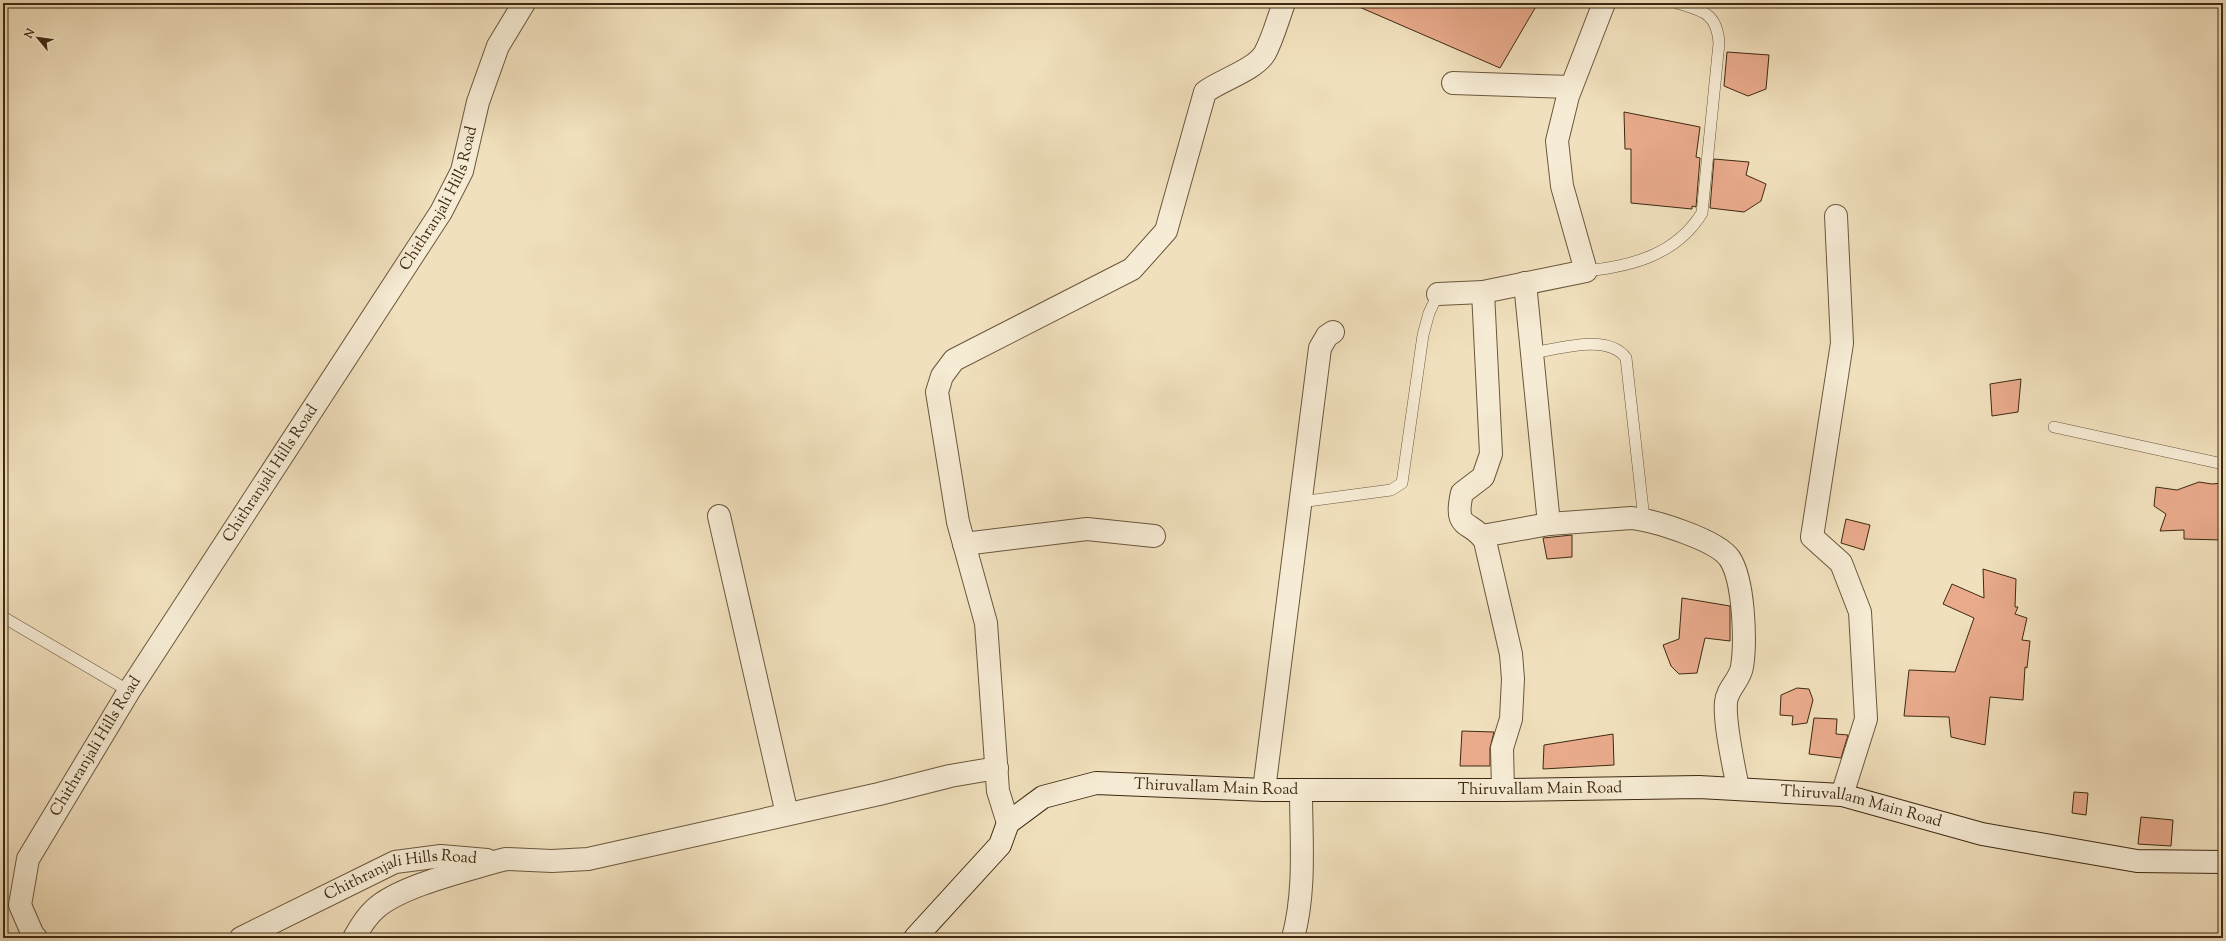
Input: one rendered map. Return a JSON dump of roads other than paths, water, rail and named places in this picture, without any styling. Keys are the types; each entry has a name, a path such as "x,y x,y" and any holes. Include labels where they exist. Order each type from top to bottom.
{"street":[{"name":"Chithranjali Hills Road","path":"36,938 33,935 20,905 28,859 129,692 441,212 462,171 478,102 498,46 524,3"},
{"path":"915,938 1000,845 1008,823 998,791 986,623 958,522 937,392 942,376 954,360 1132,269 1148,252 1166,231 1205,92 1215,84 1250,67 1264,54 1284,3"},
{"path":"1438,294 1483,292 1586,271 1562,186 1557,141 1572,87 1604,3"},
{"path":"1453,82 1572,87"},
{"path":"1836,216 1842,343 1812,537 1841,563 1860,612 1866,719 1842,795"},
{"path":"1525,284 1549,524"},
{"path":"1483,292 1491,454 1483,477 1462,492 1460,516 1464,524 1482,536 1485,541 1511,654 1513,679 1511,719 1502,748 1503,790"},
{"path":"1264,790 1320,348 1327,336 1333,332"},
{"path":"719,516 786,814"},
{"path":"1482,536 1549,524 1611,518 1644,519 1676,529 1713,546 1730,559 1735,573 1741,602 1743,657 1742,669 1726,701 1738,789"},
{"path":"964,544 1087,529 1154,536"},
{"path":"354,938 365,919 376,907 391,899 432,881 506,859 552,861 588,859 950,776 997,768"},
{"name":"Thiruvallam Main Road","path":"1008,823 1043,797 1096,783 1264,790 1503,790 1699,787 1842,795 1990,836 2136,860 2223,862"},
{"path":"1293,938 1297,924 1301,882 1301,790"},
{"name":"Chithranjali Hills Road","path":"241,938 395,862 441,856 498,862"}],"lane":[{"path":"1586,271 1621,267 1645,260 1677,241 1695,225 1702,213 1719,43 1718,32 1715,22 1706,14 1677,3"},
{"path":"1300,502 1391,490 1402,483 1423,335 1429,313 1438,294"},
{"path":"1532,353 1599,344 1621,351 1626,358 1644,519"},
{"path":"2054,427 2223,464"},
{"path":"3,617 129,692"}]}
